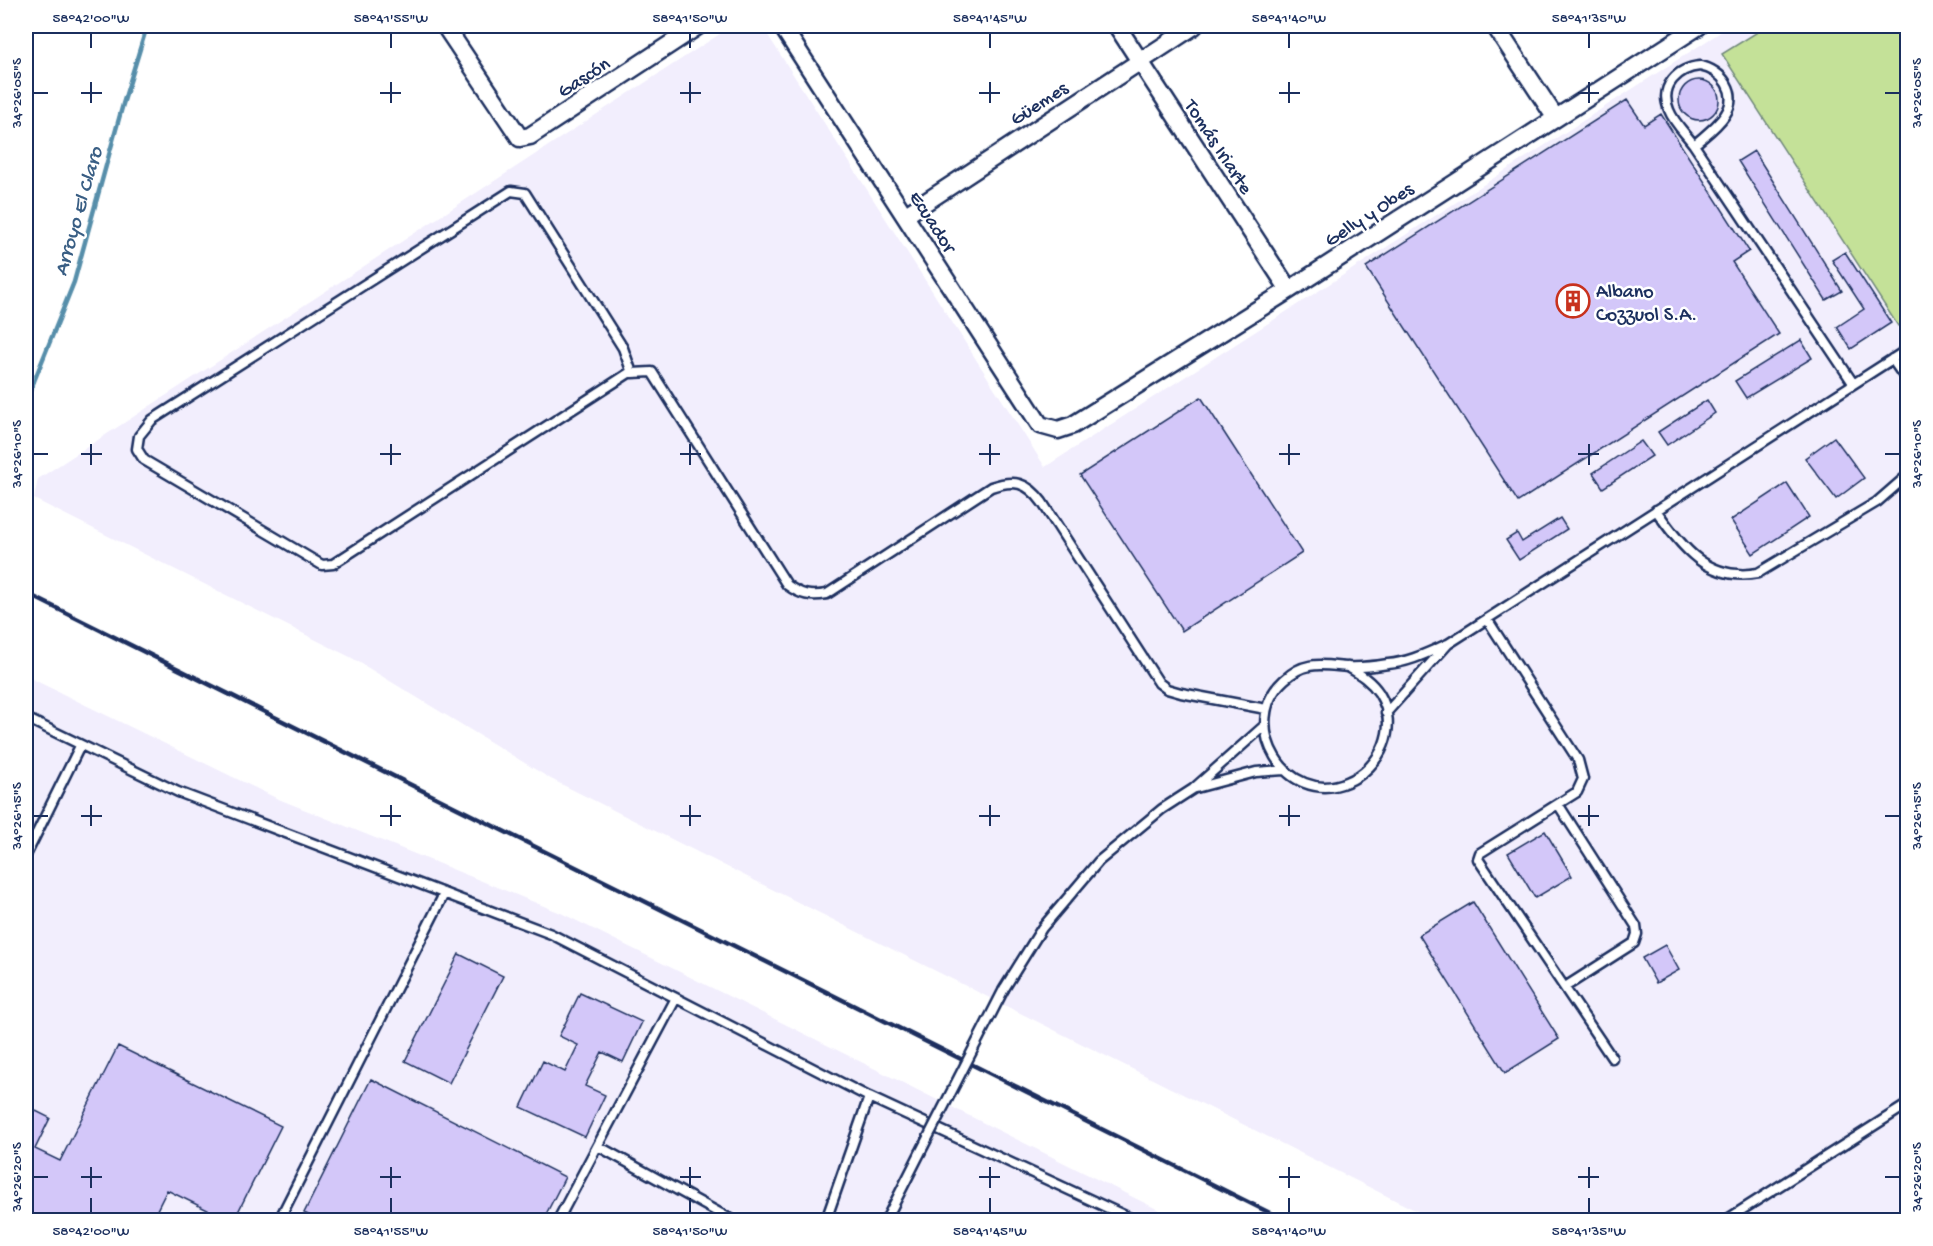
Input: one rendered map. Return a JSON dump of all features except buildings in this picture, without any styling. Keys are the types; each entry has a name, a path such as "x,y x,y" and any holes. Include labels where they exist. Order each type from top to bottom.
{"street":[{"name":"Gascón","path":"445,26 520,138 530,136 698,26"},
{"name":"Ecuador","path":"782,26 1040,425 1058,430"},
{"name":"Tomás Iriarte","path":"1117,26 1289,290"},
{"name":"Güemes","path":"906,215 1194,26"},
{"path":"1495,26 1555,117"},
{"name":"Gelly y Obes","path":"1058,430 1073,425 1289,290 1699,26"}],"lane":[{"path":"1694,145 1720,121 1730,103 1726,82 1710,68 1700,66 1680,71 1672,78 1666,98 1673,117 1853,383"},
{"path":"632,373 623,348 525,193 511,191 152,420 139,436 137,449 144,460 322,565 333,564 632,373 652,372 787,585 799,594 813,597 827,594 991,487 1008,481 1022,483 1034,491 1042,502 1158,683 1181,693 1266,710"},
{"path":"1348,667 1390,664 1413,659 1448,644 1908,348"},
{"path":"1892,358 1908,382"},
{"path":"1656,510 1686,551 1701,562 1722,571 1743,576 1758,573 1877,502 1908,475"},
{"path":"1487,619 1578,760 1583,779 1577,792 1480,853 1478,859 1612,1058"},
{"path":"1386,713 1448,644"},
{"path":"1331,663 1348,667 1366,677 1379,693 1388,728 1379,757 1356,778 1342,784 1312,785 1284,770 1274,758 1267,742 1264,726 1266,710 1283,680 1297,670 1314,664 1331,663"},
{"path":"26,718 178,792 551,934 869,1096 1134,1221"},
{"path":"886,1221 1004,989 1042,928 1099,861 1162,809 1193,789 1264,726"},
{"path":"26,855 80,746"},
{"path":"1193,789 1256,772 1284,770"},
{"path":"1558,804 1636,926 1637,934 1634,943 1565,987"},
{"path":"279,1221 444,894"},
{"path":"558,1221 676,998"},
{"path":"826,1221 869,1096"},
{"path":"1726,1221 1908,1104"},
{"path":"598,1146 732,1221"}],"shaded area":[{"path":"732,26 762,26 1045,467 1730,26 1907,26 1907,1220 1435,1220 551,779 352,658 34,499 38,479"},
{"path":"26,676 276,798 561,913 1179,1220 26,1220"}],"green space":[{"path":"1767,26 1907,26 1908,320 1898,326 1722,54"}],"waterway":[{"name":"Arroyo El Claro","path":"26,401 74,282 147,26"}],"railway":[{"path":"26,593 1284,1220"}],"place":[{"name":"Albano Cozzuol S.A.","path":"1573,301"}]}
